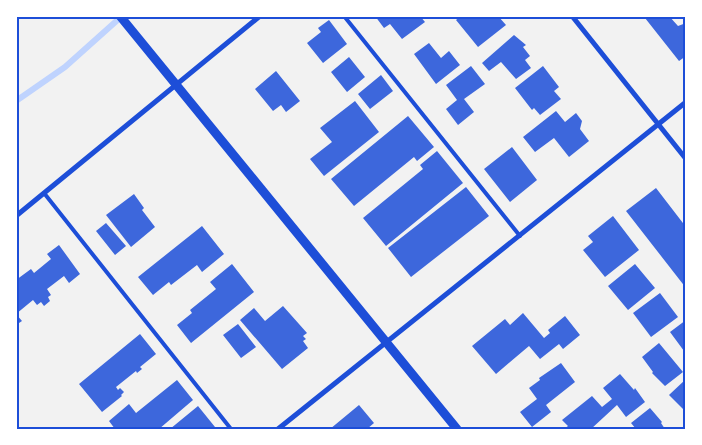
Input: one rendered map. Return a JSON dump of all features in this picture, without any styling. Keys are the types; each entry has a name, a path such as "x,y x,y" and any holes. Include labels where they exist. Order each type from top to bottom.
{"street":[{"path":"120,16 457,429"},
{"path":"16,216 260,16"},
{"path":"572,16 686,159"},
{"path":"278,429 686,102"}],"lane":[{"path":"344,16 520,236"},
{"path":"44,193 231,429"}],"building":[{"path":"375,16 420,16 425,22 402,39 390,24 384,28"},
{"path":"461,16 498,16 506,25 478,47 456,20"},
{"path":"646,16 669,16 678,26 686,23 686,56 679,61 645,18"},
{"path":"329,20 347,44 323,63 307,43 321,32 318,28"},
{"path":"514,35 526,45 523,47 530,56 525,60 531,68 516,79 501,62 489,71 482,63"},
{"path":"429,43 441,58 449,51 460,65 436,84 414,54"},
{"path":"349,57 365,77 347,92 331,72"},
{"path":"471,66 485,84 464,99 474,112 458,125 446,109 457,100 446,85"},
{"path":"543,66 559,87 554,91 561,99 540,115 534,108 532,110 515,88"},
{"path":"276,71 300,101 286,112 281,105 273,111 255,89"},
{"path":"381,75 393,91 370,109 358,94"},
{"path":"355,101 379,132 324,176 310,159 332,142 320,128"},
{"path":"556,111 565,122 576,113 582,121 580,129 589,141 569,157 554,138 535,152 523,137"},
{"path":"408,116 434,147 417,161 414,157 354,206 331,179"},
{"path":"512,147 537,180 510,202 484,169"},
{"path":"437,151 463,183 386,246 363,218 423,169 420,165"},
{"path":"466,187 489,216 411,277 388,248"},
{"path":"656,188 686,227 686,288 626,211"},
{"path":"134,194 144,208 142,210 155,227 131,247 106,215"},
{"path":"613,216 639,250 605,277 583,250 593,242 588,236"},
{"path":"106,223 126,246 115,255 96,231"},
{"path":"202,226 224,254 202,272 197,265 171,285 169,282 153,295 138,277"},
{"path":"59,245 80,274 69,283 64,276 47,289 51,295 48,297 50,301 44,306 41,302 37,305 33,300 16,314 16,280 31,269 34,273 51,259 47,254"},
{"path":"232,264 254,292 191,343 177,325 192,313 190,310 216,289 210,282"},
{"path":"635,264 655,288 628,310 608,286"},
{"path":"660,293 678,317 651,337 633,313"},
{"path":"283,306 307,333 303,336 306,339 303,341 308,348 282,369 240,320 254,308 265,321"},
{"path":"523,313 544,338 550,333 548,330 565,316 580,335 563,349 559,344 540,359 529,346 496,374 472,346 505,319 510,325"},
{"path":"16,314 22,321 16,325"},
{"path":"686,320 686,350 684,351 670,332"},
{"path":"238,324 256,347 241,358 223,335"},
{"path":"140,334 156,354 140,367 142,369 137,373 136,371 116,387 124,392 122,396 102,412 79,384"},
{"path":"659,343 683,372 665,386 652,373 642,357"},
{"path":"561,363 575,382 546,405 551,412 532,427 520,412 537,399 529,388 540,380 539,378"},
{"path":"620,374 634,390 635,388 645,402 626,417 617,405 591,429 564,429 568,426 562,420 592,396 602,407 612,399 603,388"},
{"path":"686,379 686,412 669,395"},
{"path":"177,380 193,400 159,429 115,429 109,421 129,404 136,413"},
{"path":"359,405 374,423 367,429 330,429"},
{"path":"198,406 215,427 170,429"},
{"path":"650,408 662,422 665,429 636,429 631,423"}],"waterway":[{"path":"16,101 65,67 122,16"}]}
